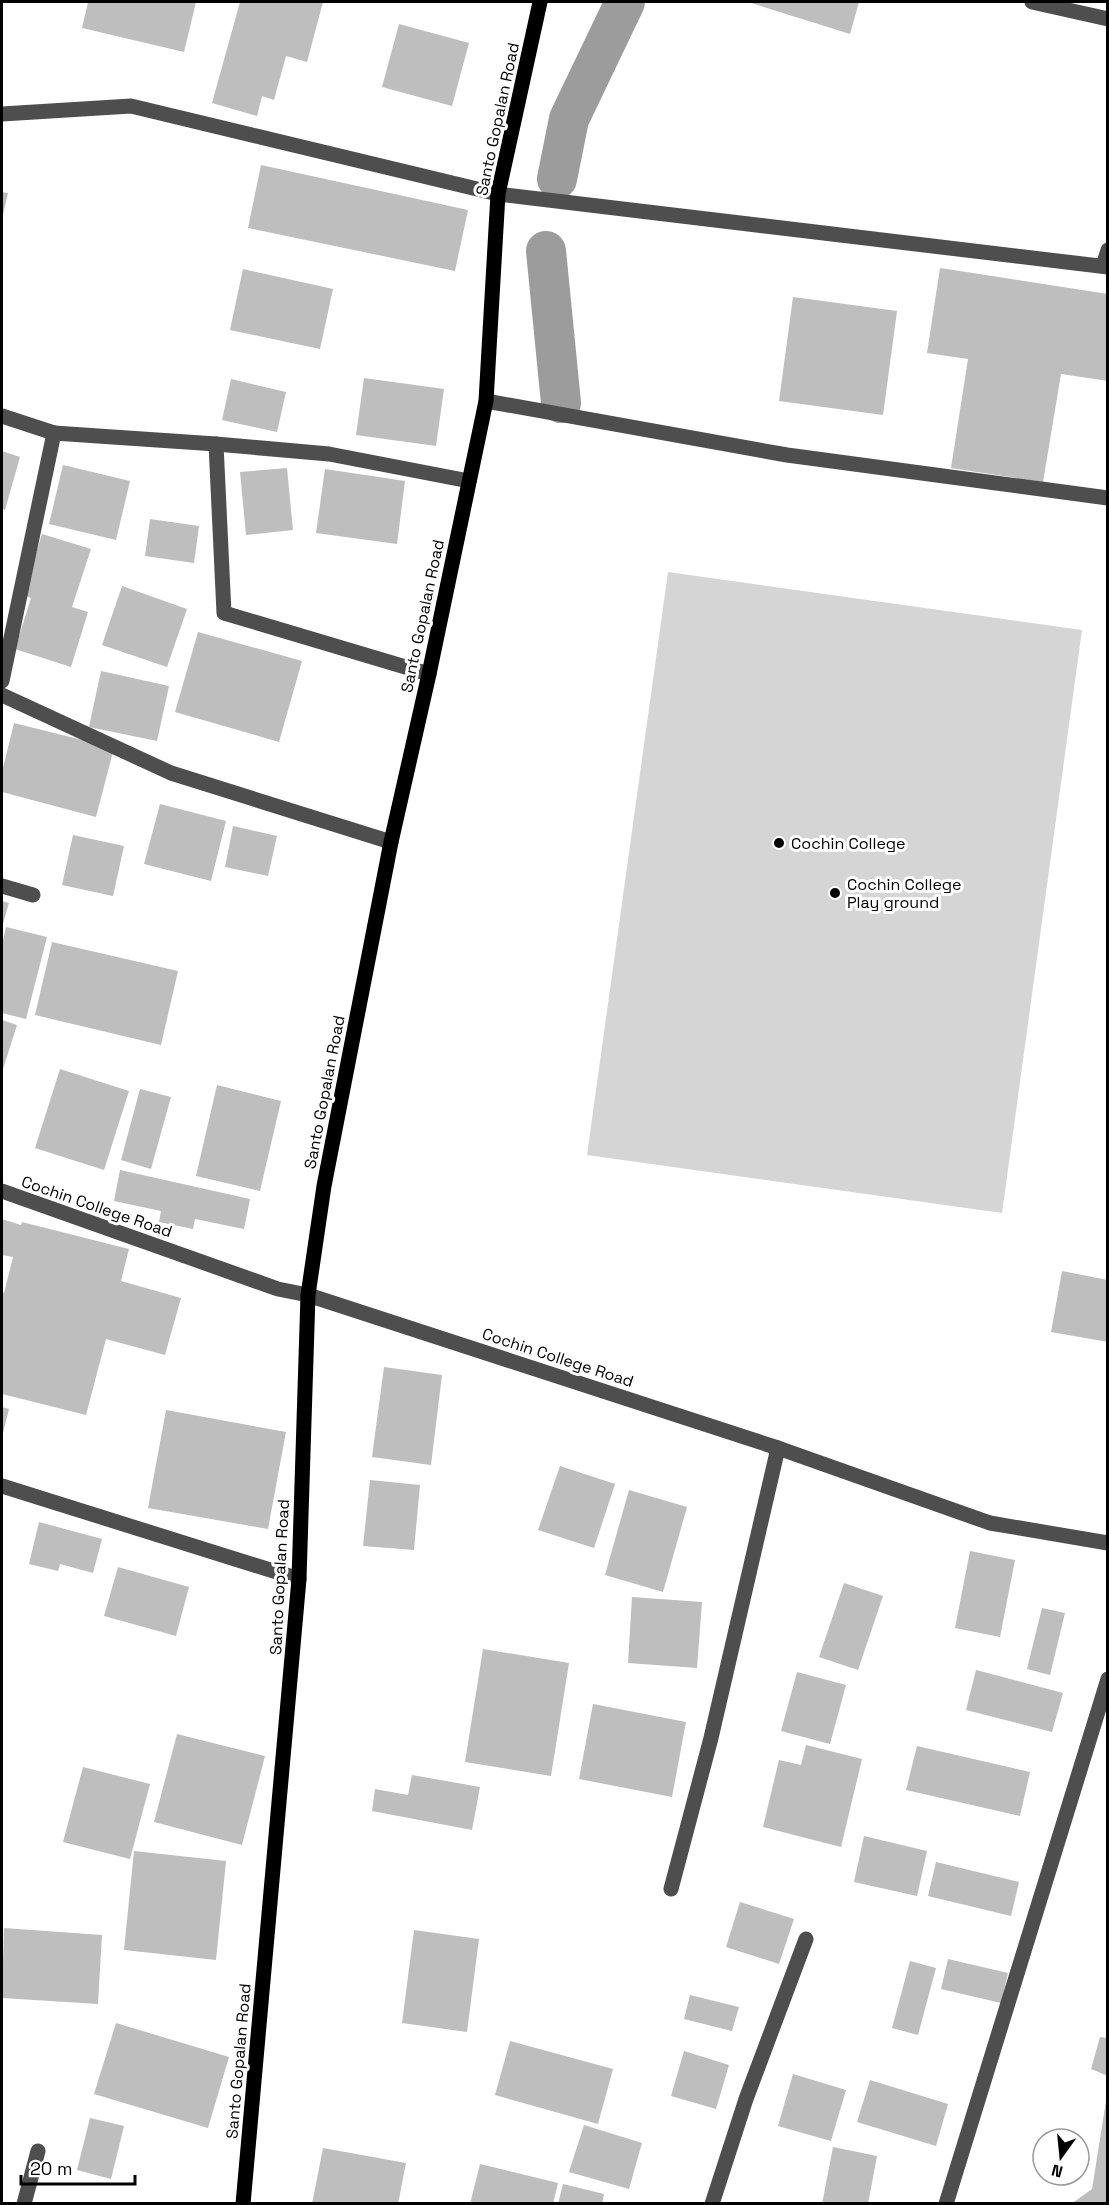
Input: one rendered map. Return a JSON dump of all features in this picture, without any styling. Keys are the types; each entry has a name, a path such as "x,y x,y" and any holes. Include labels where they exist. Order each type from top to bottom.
{"main road":[{"name":"Santo Gopalan Road","path":"243,2204 299,1579 308,1295 324,1186 392,842 486,401 498,194 540,2"}],"street":[{"path":"1032,2 1107,19"},
{"path":"2,114 131,106 498,194 1105,267 1107,250"},
{"path":"486,401 787,455 1107,498"},
{"path":"2,416 54,433 329,454 469,481"},
{"path":"2,681 54,433"},
{"path":"216,444 224,613 429,674"},
{"path":"2,694 171,773 392,842"},
{"path":"2,886 33,895"},
{"name":"Cochin College Road","path":"2,1191 278,1289 308,1295 778,1448 990,1523 1107,1543"},
{"path":"671,1889 711,1738 778,1448"},
{"path":"2,1486 299,1579"},
{"path":"946,2204 1107,1679"},
{"path":"712,2204 746,2099 806,1939"},
{"path":"24,2204 38,2151"}],"shaded area":[{"name":"Cochin College Play ground","path":"668,572 1082,630 1002,1213 587,1155"}],"building":[{"path":"88,2 196,2 184,52 82,28"},
{"path":"240,2 323,2 307,62 286,56 274,100 262,96 257,116 212,103"},
{"path":"748,2 859,2 850,34"},
{"path":"399,24 469,43 452,106 382,87"},
{"path":"261,165 468,210 455,271 248,228"},
{"path":"2,192 8,193 2,219"},
{"path":"940,268 1108,294 1108,381 1061,374 1043,482 951,468 968,359 927,353"},
{"path":"243,269 333,289 320,349 230,330"},
{"path":"793,297 897,311 883,415 779,401"},
{"path":"364,378 444,389 436,446 356,435"},
{"path":"231,379 286,392 277,432 222,420"},
{"path":"2,451 20,457 5,510 2,509"},
{"path":"63,465 130,481 116,540 49,524"},
{"path":"287,468 293,530 246,535 240,472"},
{"path":"325,469 405,481 397,544 316,533"},
{"path":"150,519 199,526 194,563 145,556"},
{"path":"42,534 91,549 72,607 88,612 71,667 15,649 31,598 23,595"},
{"path":"122,586 187,609 167,667 102,645"},
{"path":"198,632 302,661 279,742 175,712"},
{"path":"101,671 169,686 157,741 89,727"},
{"path":"14,723 114,748 96,817 2,792 2,772"},
{"path":"160,804 226,821 211,881 144,864"},
{"path":"233,826 277,836 268,876 225,867"},
{"path":"73,835 124,846 113,896 62,885"},
{"path":"2,901 9,903 2,927"},
{"path":"6,927 47,937 26,1019 2,1013 2,945"},
{"path":"52,942 178,971 161,1045 35,1015"},
{"path":"2,1020 17,1025 2,1072"},
{"path":"60,1069 129,1091 104,1170 35,1148"},
{"path":"217,1085 281,1101 260,1191 196,1176"},
{"path":"140,1089 171,1097 151,1169 121,1160"},
{"path":"120,1170 250,1199 244,1229 195,1219 193,1229 159,1222 161,1211 114,1201"},
{"path":"2,1219 129,1249 121,1281 181,1298 165,1355 106,1339 86,1415 2,1394 2,1292 4,1293 13,1257 2,1255"},
{"path":"1062,1271 1108,1280 1108,1342 1051,1332"},
{"path":"384,1367 442,1375 431,1465 372,1457"},
{"path":"2,1407 9,1409 2,1437"},
{"path":"166,1410 286,1432 268,1529 148,1508"},
{"path":"560,1466 615,1484 594,1548 538,1530"},
{"path":"370,1480 420,1485 414,1550 363,1546"},
{"path":"629,1490 687,1507 663,1592 605,1575"},
{"path":"39,1522 102,1539 93,1573 60,1564 58,1571 29,1564"},
{"path":"970,1551 1015,1560 1000,1637 955,1628"},
{"path":"118,1567 189,1587 176,1636 104,1616"},
{"path":"844,1583 883,1596 858,1670 819,1657"},
{"path":"632,1597 702,1602 697,1668 628,1663"},
{"path":"1042,1608 1065,1613 1050,1675 1027,1669"},
{"path":"483,1649 569,1663 551,1776 465,1762"},
{"path":"976,1670 1063,1693 1052,1732 966,1710"},
{"path":"797,1672 846,1685 830,1744 781,1731"},
{"path":"593,1704 686,1722 672,1797 579,1779"},
{"path":"177,1734 265,1756 242,1845 154,1822"},
{"path":"806,1745 862,1759 841,1847 763,1827 779,1760 801,1765"},
{"path":"917,1746 1030,1772 1020,1816 906,1790"},
{"path":"83,1767 150,1784 130,1859 63,1842"},
{"path":"412,1775 480,1787 472,1830 372,1811 375,1789 408,1795"},
{"path":"864,1836 927,1851 917,1896 854,1882"},
{"path":"134,1851 226,1861 216,1960 124,1950"},
{"path":"936,1862 1019,1882 1011,1916 928,1896"},
{"path":"740,1902 794,1919 779,1964 726,1947"},
{"path":"4,1928 102,1935 98,2004 2,1998"},
{"path":"414,1930 479,1939 467,2032 402,2023"},
{"path":"948,1959 1008,1973 1001,2003 941,1989"},
{"path":"910,1961 936,1968 918,2035 892,2028"},
{"path":"690,1995 739,2007 732,2031 684,2019"},
{"path":"116,2023 229,2057 208,2128 94,2094"},
{"path":"1100,2037 1108,2038 1108,2076 1091,2069"},
{"path":"510,2041 613,2069 598,2124 495,2095"},
{"path":"684,2051 729,2065 716,2109 671,2096"},
{"path":"793,2074 846,2090 831,2141 778,2126"},
{"path":"870,2080 948,2104 936,2146 857,2122"},
{"path":"1106,2101 1108,2204 1071,2204 1092,2189"},
{"path":"90,2118 124,2126 111,2179 77,2170"},
{"path":"584,2125 642,2143 629,2189 569,2172"},
{"path":"833,2147 877,2156 868,2204 822,2204"},
{"path":"323,2148 406,2163 398,2204 312,2204"},
{"path":"480,2164 558,2183 553,2204 470,2204"},
{"path":"563,2184 604,2194 602,2204 558,2204"}],"waterway":[{"path":"557,179 569,119 625,2"},
{"path":"546,251 561,403"}],"place":[{"name":"Cochin College","path":"779,843"},
{"name":"Cochin College Play ground","path":"835,893"}]}
